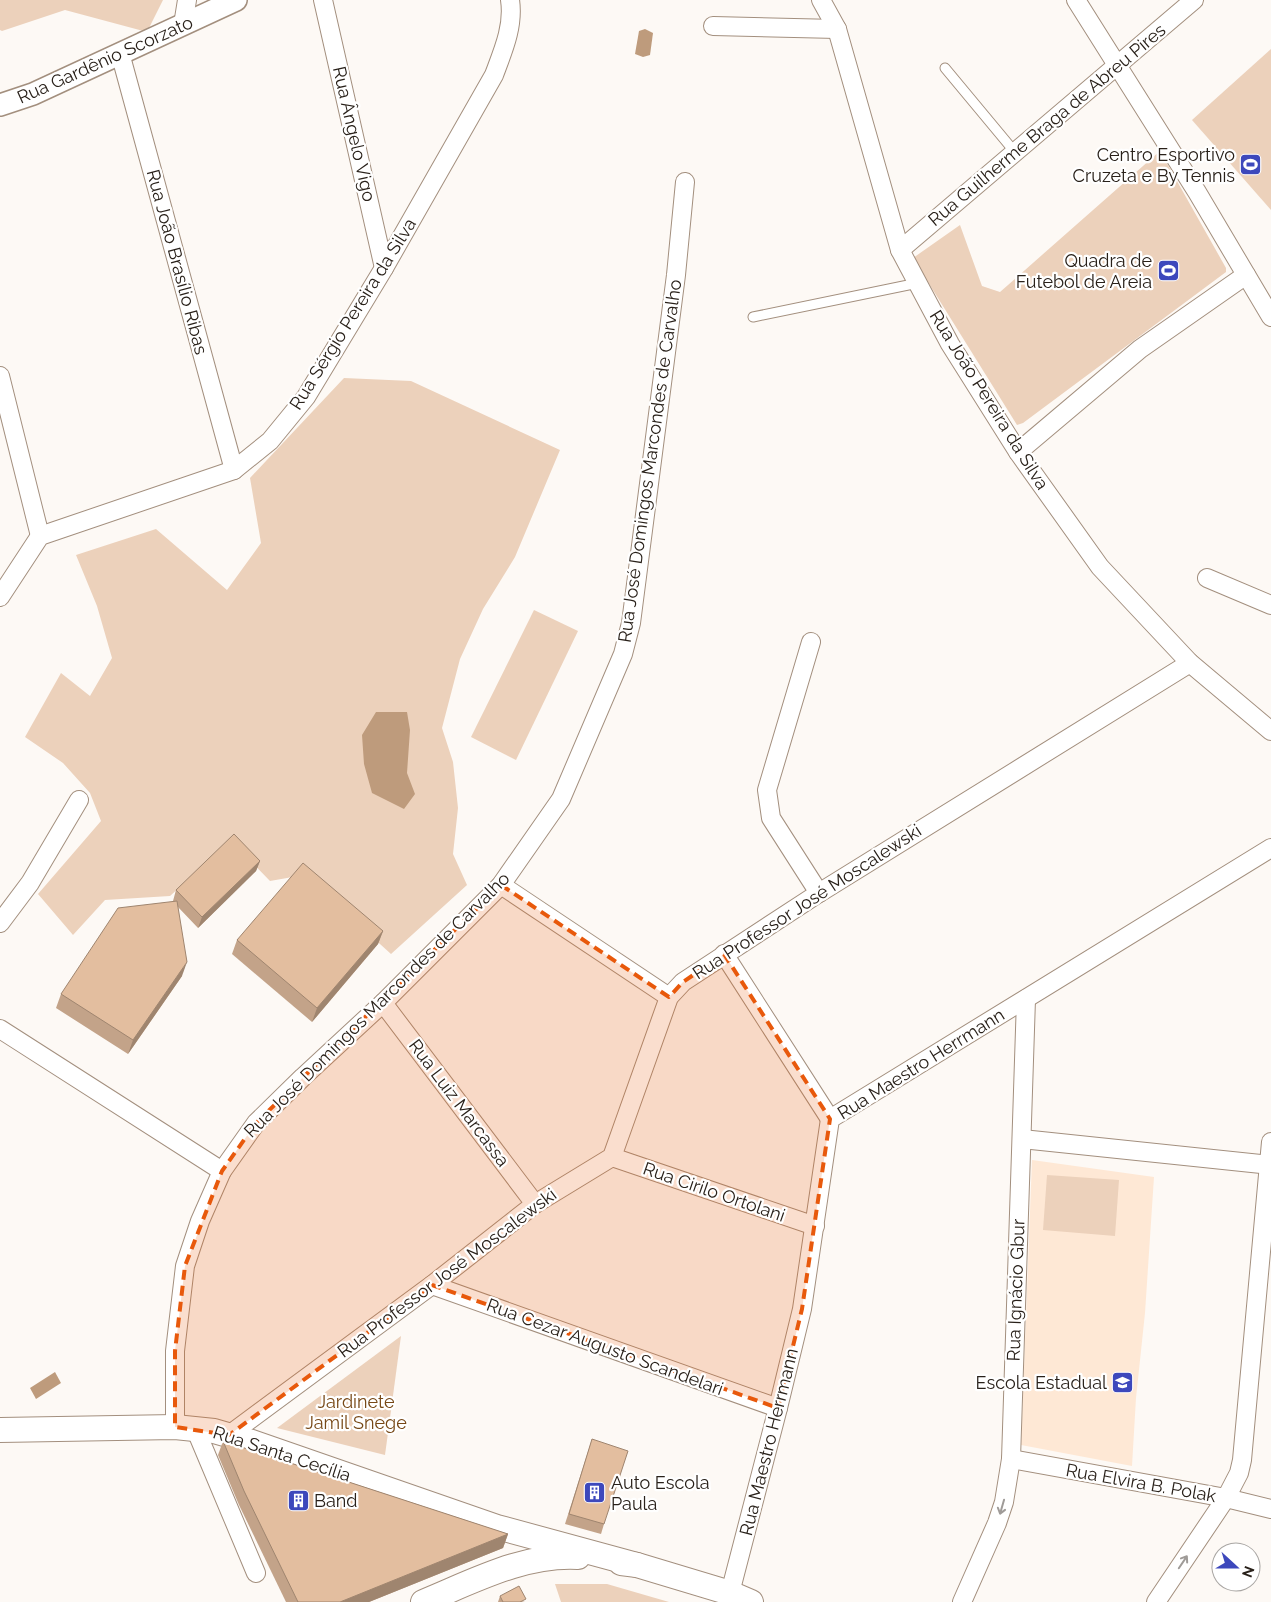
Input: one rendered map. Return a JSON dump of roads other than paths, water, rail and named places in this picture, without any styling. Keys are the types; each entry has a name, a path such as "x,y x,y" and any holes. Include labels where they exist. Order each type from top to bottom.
{"main road":[{"name":"Rua Santa Cecília","path":"0,1430 185,1428 229,1435 497,1527 637,1566"},
{"name":"Rua Santa Cecília","path":"497,1527 552,1557"},
{"path":"423,1602 500,1571 536,1559 552,1557 582,1557 637,1566 740,1598"}],"street":[{"path":"183,25 187,0"},
{"name":"Rua Gardênio Scorzato","path":"0,105 33,94 236,0"},
{"name":"Rua Ângelo Vigo","path":"323,0 384,268"},
{"name":"Rua Sérgio Pereira da Silva","path":"40,536 234,470 270,441 306,397 384,268 494,75 507,42 511,9 510,0"},
{"name":"Rua João Pereira da Silva","path":"821,0 837,29 900,250 950,344 1018,452 1100,567 1190,663 1271,731"},
{"path":"1076,0 1197,192 1271,317"},
{"name":"Rua Guilherme Braga de Abreu Pires","path":"900,250 1194,0"},
{"path":"713,26 837,29"},
{"name":"Rua João Brasílio Ribas","path":"120,53 234,470"},
{"name":"Rua José Domingos Marcondes de Carvalho","path":"185,1428 175,1351 185,1266 200,1221 222,1171 256,1123 383,1003 500,885 561,798 623,654 632,613 676,275 685,182"},
{"path":"1018,452 1140,349 1246,275"},
{"path":"0,376 40,536 0,597"},
{"path":"1207,578 1271,605"},
{"path":"811,642 767,790 771,818 818,893"},
{"name":"Rua Professor José Moscalewski","path":"229,1435 432,1285 535,1204 612,1157 670,997 683,982 818,893 1190,663"},
{"path":"0,923 30,883 79,800"},
{"name":"Rua Maestro Herrmann","path":"740,1598 778,1408 802,1309 830,1120 1271,848"},
{"path":"500,885 670,997"},
{"path":"724,954 830,1120"},
{"name":"Rua Ignácio Gbur","path":"962,1602 997,1524 1004,1502 1011,1459 1026,999"},
{"name":"Rua Luiz Marcassa","path":"383,1003 535,1204"},
{"path":"0,1029 222,1171"},
{"path":"1022,1139 1270,1165"},
{"path":"1156,1602 1226,1498 1239,1473 1242,1460 1271,1142"},
{"name":"Rua Cirilo Ortolani","path":"612,1157 815,1226"},
{"name":"Rua Cezar Augusto Scandelari","path":"432,1285 778,1408"},
{"path":"185,1428 256,1573"},
{"name":"Rua Elvira B. Polak","path":"1011,1459 1226,1498 1271,1509"}],"lane":[{"path":"945,68 1014,152"},
{"path":"753,317 918,283"}],"place":[{"name":"Centro Esportivo Cruzeta e By Tennis","path":"1251,165"},
{"name":"Quadra de Futebol de Areia","path":"1168,271"},
{"name":"Escola Estadual","path":"1123,1383"},
{"name":"Auto Escola Paula","path":"595,1493"},
{"name":"Band","path":"298,1501"}],"park label":[{"name":"Jardinete Jamil Snege","path":"356,1412"}]}
